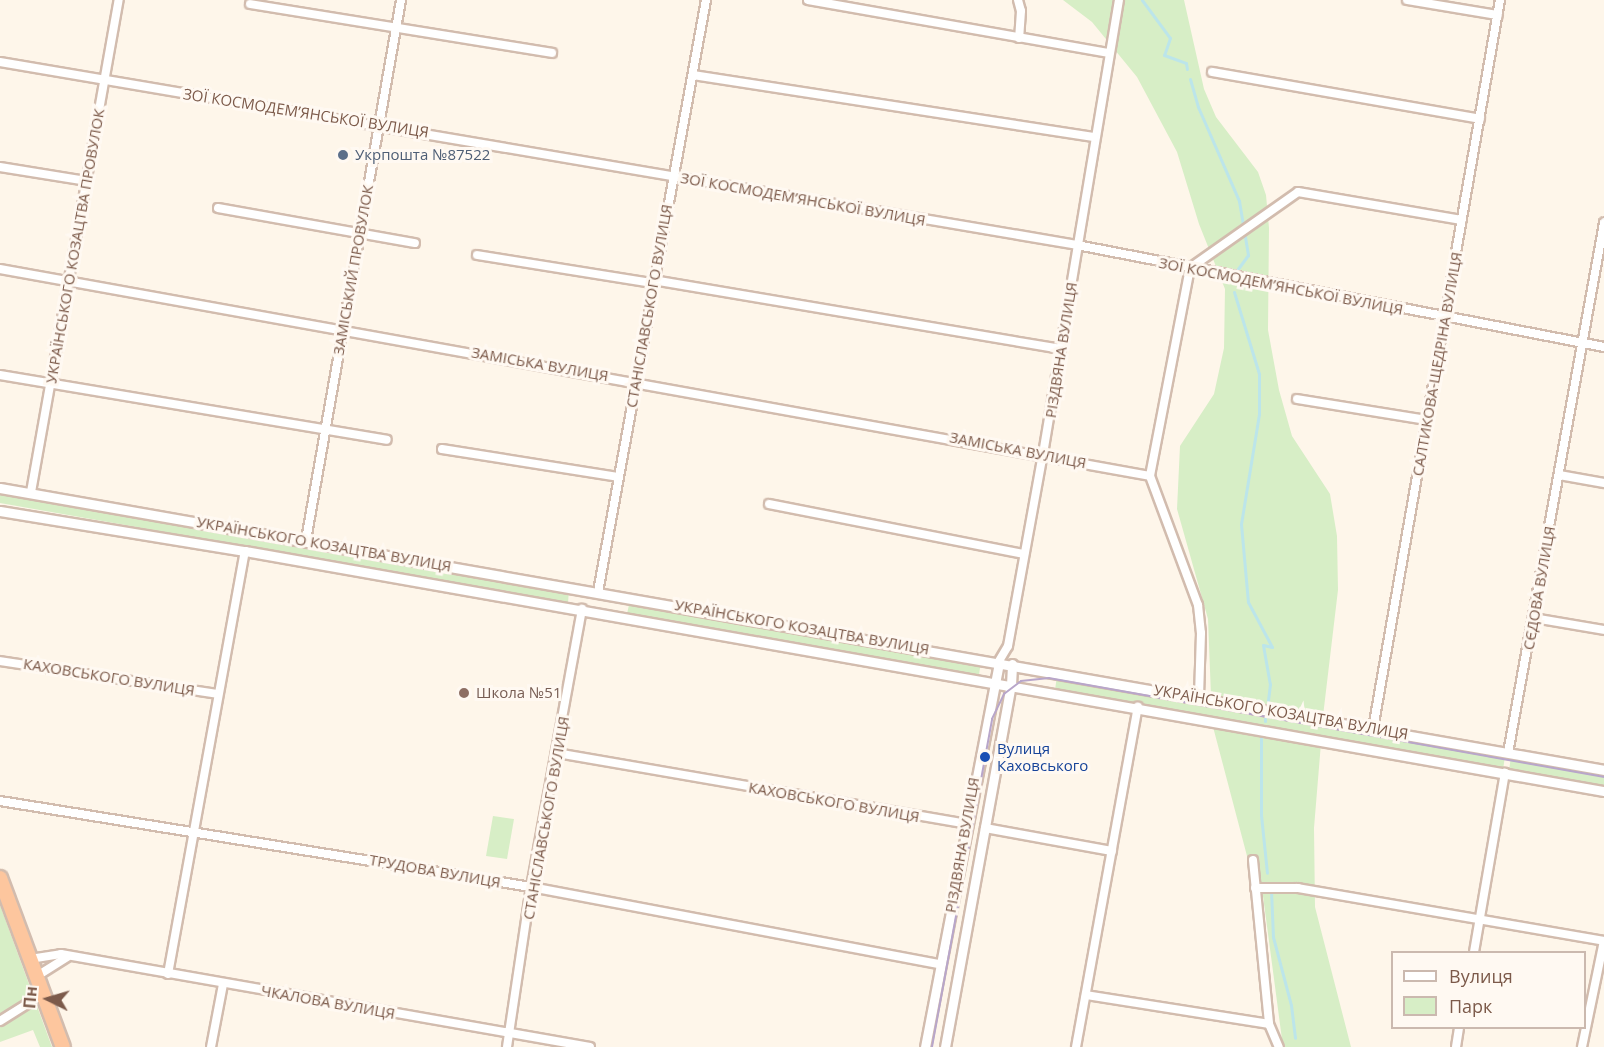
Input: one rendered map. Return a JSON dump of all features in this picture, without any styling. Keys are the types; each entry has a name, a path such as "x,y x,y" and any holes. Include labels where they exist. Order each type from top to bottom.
{"highway":[{"path":"0,879 63,1047"}],"street":[{"name":"УКРАЇНСЬКОГО КОЗАЦТВА ПРОВУЛОК","path":"31,492 119,0"},
{"name":"ЗАМІСЬКИЙ ПРОВУЛОК","path":"306,540 401,0"},
{"name":"СТАНІСЛАВСЬКОГО ВУЛИЦЯ","path":"595,612 652,281 706,0"},
{"path":"808,0 1109,52"},
{"path":"1018,0 1021,11 1018,38"},
{"name":"РІЗДВЯНА ВУЛИЦЯ","path":"925,1047 992,681 1008,646 1043,454 1119,0"},
{"path":"1407,0 1498,15"},
{"name":"САЛТИКОВА-ЩЕДРІНА ВУЛИЦЯ","path":"1373,729 1500,0"},
{"path":"250,4 552,53"},
{"name":"ЗОЇ КОСМОДЕМ’ЯНСЬКОЇ ВУЛИЦЯ","path":"0,62 379,124 673,177 1077,245 1604,347"},
{"path":"1212,72 1480,119"},
{"path":"693,75 1095,137"},
{"path":"0,167 86,182"},
{"path":"1199,698 1198,605 1150,476 1190,268 1298,192 1462,220"},
{"path":"218,208 416,243"},
{"name":"СЄДОВА ВУЛИЦЯ","path":"1474,951 1604,223"},
{"path":"477,255 652,281 1061,349"},
{"name":"ЗАМІСЬКА ВУЛИЦЯ","path":"0,269 343,328 1043,454 1150,476"},
{"path":"0,375 387,440"},
{"path":"1297,399 1427,420"},
{"path":"442,449 618,477"},
{"path":"1558,475 1604,483"},
{"name":"УКРАЇНСЬКОГО КОЗАЦТВА ВУЛИЦЯ","path":"0,488 1012,664 1604,770"},
{"path":"769,504 1024,554"},
{"name":"УКРАЇНСЬКОГО КОЗАЦТВА ВУЛИЦЯ","path":"0,511 582,609 1604,791"},
{"path":"168,975 245,551"},
{"name":"СТАНІСЛАВСЬКОГО ВУЛИЦЯ","path":"507,1047 531,887 585,589"},
{"path":"1534,618 1604,630"},
{"name":"РІЗДВЯНА ВУЛИЦЯ","path":"945,1047 1011,685 1012,664 1008,646"},
{"name":"КАХОВСЬКОГО ВУЛИЦЯ","path":"0,661 218,694"},
{"path":"1076,1047 1138,707"},
{"name":"КАХОВСЬКОГО ВУЛИЦЯ","path":"557,753 1112,851"},
{"name":"ТРУДОВА ВУЛИЦЯ","path":"0,801 194,830 531,887 940,964"},
{"path":"1253,860 1269,1024 1279,1047"},
{"path":"1255,888 1298,888 1604,941 1586,1028"},
{"name":"ЧКАЛОВА ВУЛИЦЯ","path":"30,959 58,954 590,1047"},
{"path":"37,976 67,957"},
{"path":"212,1047 222,984"},
{"path":"0,1021 43,994"},
{"path":"1086,995 1269,1024"},
{"path":"1456,1047 1460,1029"},
{"path":"1582,1047 1586,1029"}],"green space":[{"path":"1063,0 1184,0 1204,89 1216,117 1258,172 1266,195 1269,228 1268,330 1279,390 1292,436 1330,494 1337,536 1338,590 1323,716 1211,696 1208,619 1177,509 1180,446 1214,394 1224,348 1225,289 1199,224 1177,152 1137,77 1092,22"},
{"path":"0,491 569,590 568,603 0,503"},
{"path":"630,600 981,661 979,675 627,614"},
{"path":"1057,676 1505,756 1503,770 1055,690"},
{"path":"1212,723 1321,743 1314,828 1315,907 1351,1047 1283,1047 1263,896 1247,856"},
{"path":"1511,756 1604,773 1604,788 1509,771"},
{"path":"493,816 514,819 507,859 486,856"},
{"path":"0,905 52,1047 40,1047 33,1030 0,1042"}],"waterway":[{"path":"1142,0 1170,38 1164,55 1186,63 1187,69"},
{"path":"1190,79 1198,107 1239,201 1248,255 1238,269"},
{"path":"1234,292 1259,374 1259,414 1241,524 1248,602 1272,647 1263,645 1270,684 1268,701"},
{"path":"1261,738 1261,815 1267,873"},
{"path":"1271,890 1273,937 1291,1005 1295,1038"}],"tram line":[{"path":"932,1047 992,719 1004,694 1021,681 1049,678 1604,777"}],"place":[{"name":"Укрпошта №87522","path":"343,155"},
{"name":"Школа №51","path":"464,693"},
{"name":"Вулиця Каховського","path":"985,757"}]}
